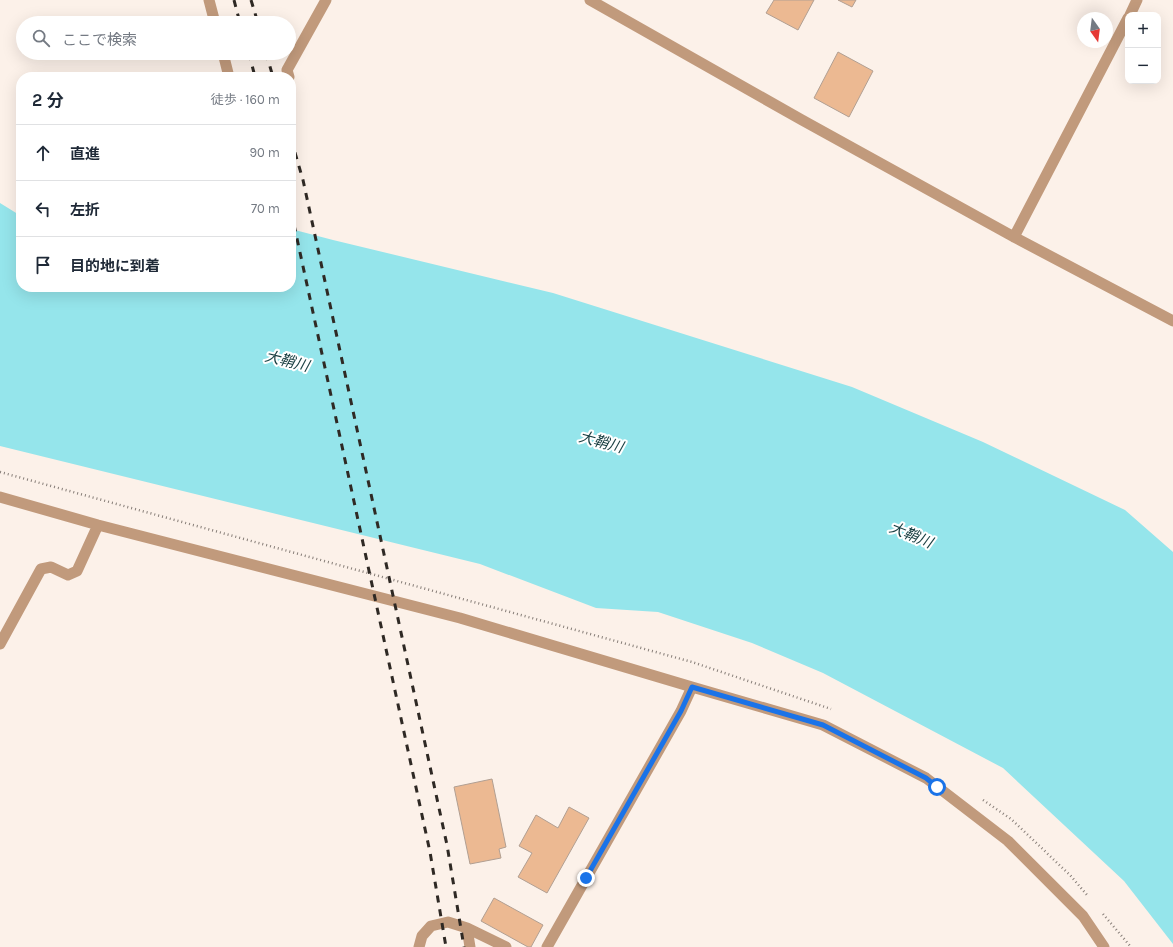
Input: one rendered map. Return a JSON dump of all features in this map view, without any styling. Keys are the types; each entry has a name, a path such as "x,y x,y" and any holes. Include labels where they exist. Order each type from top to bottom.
{"street":[{"path":"209,0 213,16"},
{"path":"296,54 326,0"},
{"path":"590,0 802,120 1014,237 1173,321"},
{"path":"1131,12 1137,0"},
{"path":"1014,237 1125,24"},
{"path":"225,60 229,72"},
{"path":"288,72 287,70 293,60"},
{"path":"0,497 98,525 460,618 823,725 926,778 1008,841 1083,916 1104,947"},
{"path":"0,644 42,569 52,567 68,575 77,571 98,525"},
{"path":"547,947 681,711 692,687"},
{"path":"419,947 422,936 431,926 448,922 466,928 506,947"},
{"path":"466,928 470,947"}],"water":[{"name":"大鞘川","path":"0,203 16,213 16,292 296,292 296,230 553,293 852,387 983,442 1125,510 1173,552 1173,944 1124,881 1003,768 823,673 752,643 658,612 596,608 480,564 0,446"}],"building":[{"path":"774,0 814,0 798,30 766,13"},
{"path":"838,0 856,0 852,7"},
{"path":"838,52 873,71 849,117 814,98"},
{"path":"492,779 506,847 499,849 501,858 470,864 454,787"},
{"path":"569,807 589,818 547,893 518,877 532,853 519,846 536,815 558,828"},
{"path":"494,898 543,925 531,947 528,947 481,921"}],"railway":[{"path":"234,0 238,16"},
{"path":"251,0 256,16"},
{"path":"251,60 254,72"},
{"path":"268,60 272,72"},
{"path":"296,156 303,180 447,845 464,947"},
{"path":"296,234 430,852 446,947"}],"route":[{"path":"586,878 681,711 692,687 823,725 926,778 937,787"}]}
